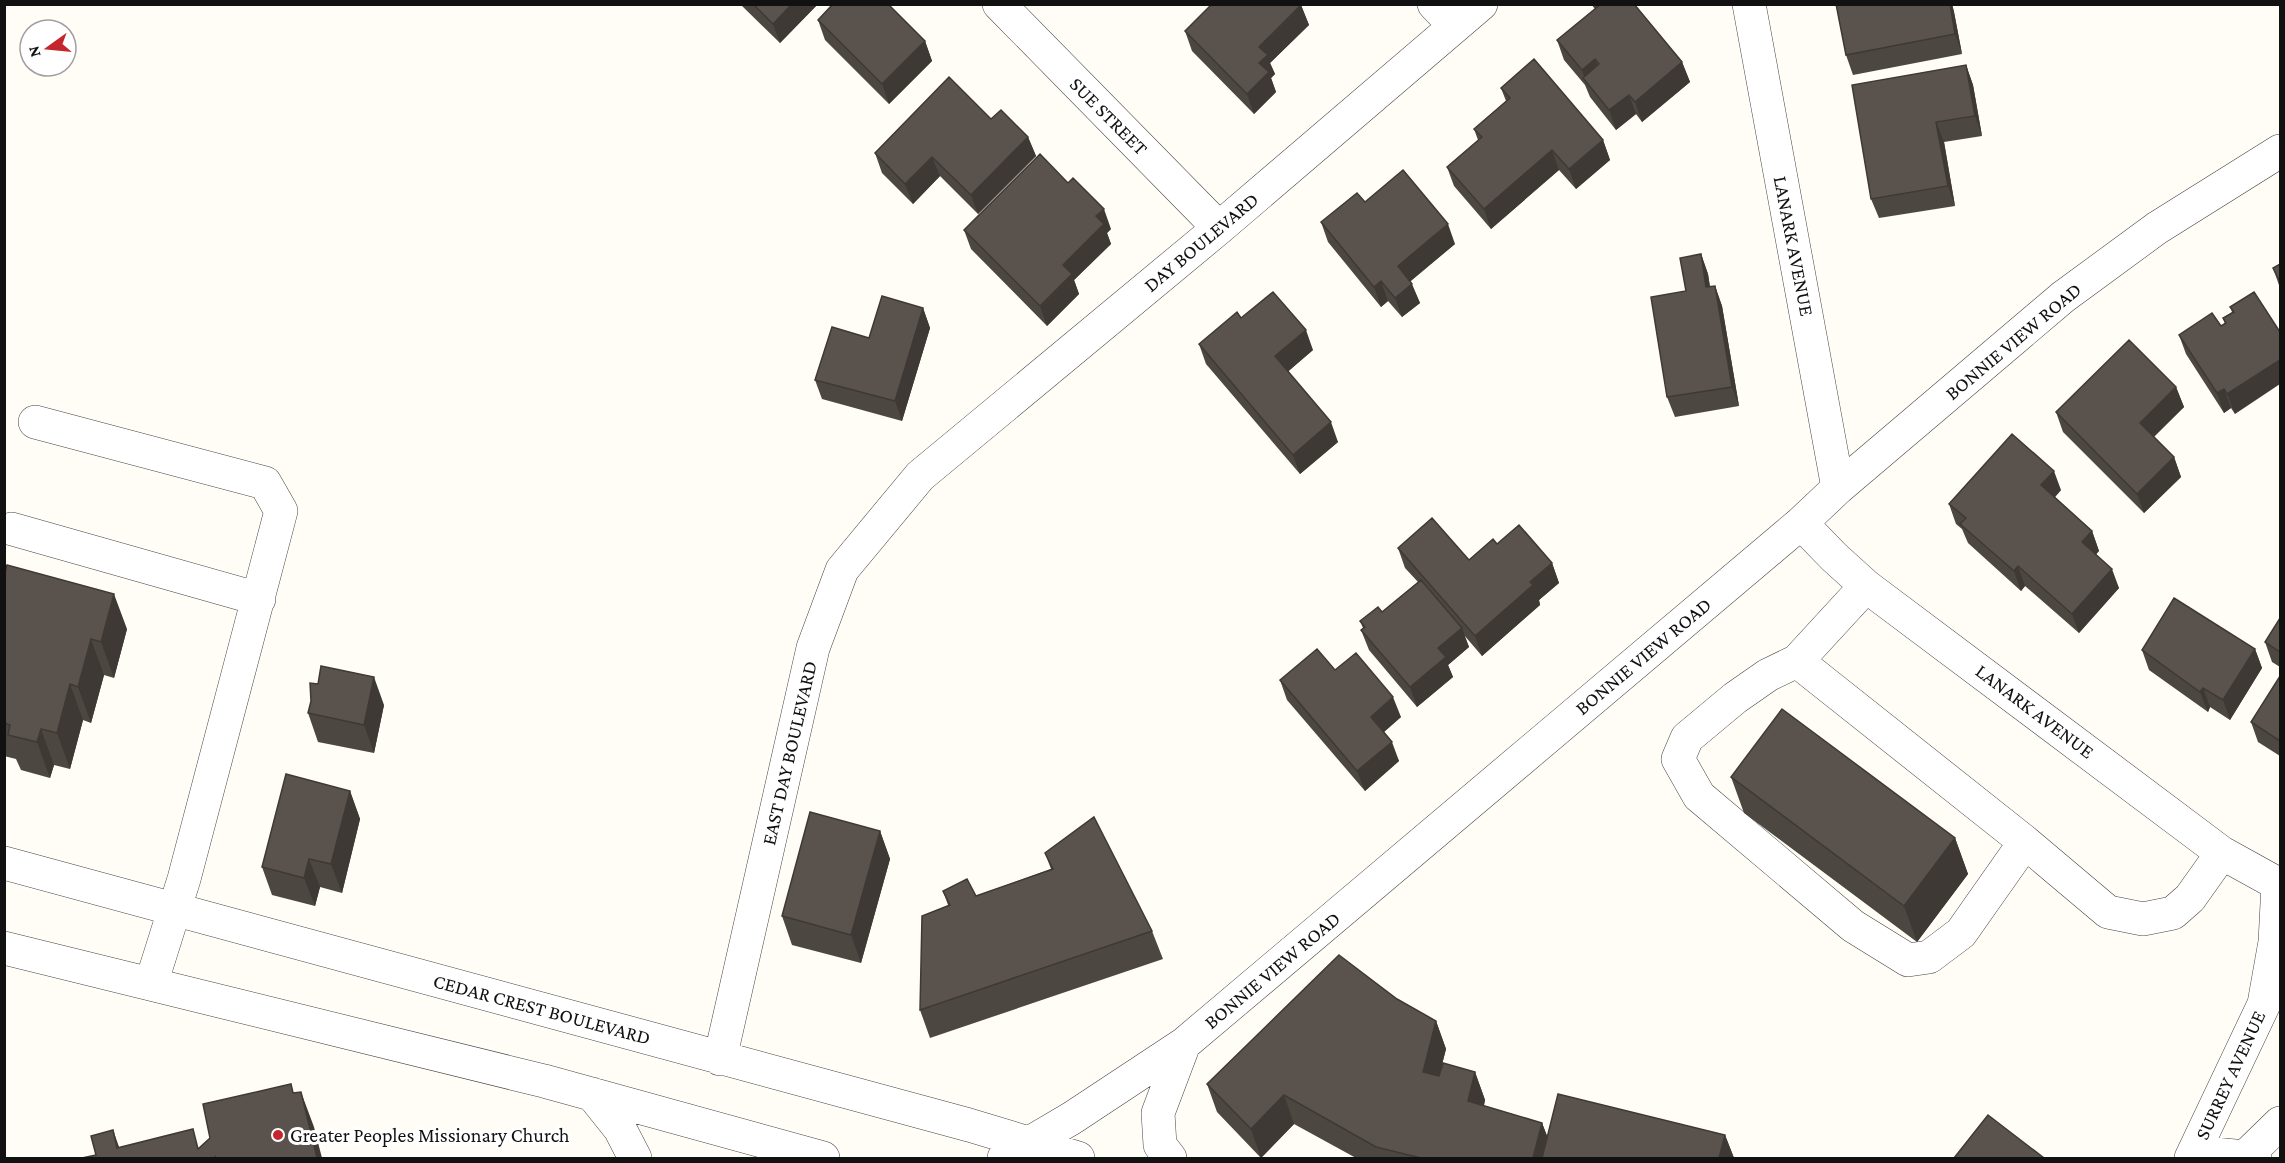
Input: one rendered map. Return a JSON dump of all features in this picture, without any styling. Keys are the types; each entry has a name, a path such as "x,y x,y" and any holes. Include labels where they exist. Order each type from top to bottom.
{"street":[{"name":"SUE STREET","path":"999,4 1219,228"},
{"name":"DAY BOULEVARD","path":"920,476 1219,228 1444,15 1481,4"},
{"name":"LANARK AVENUE","path":"1749,4 1838,488"},
{"name":"BONNIE VIEW ROAD","path":"1016,1151 1072,1118 1184,1044 1801,523 1838,488 2063,297 2157,228 2280,152"},
{"path":"35,422 265,483 281,511 184,879 151,984"},
{"name":"EAST DAY BOULEVARD","path":"720,1059 813,648 842,570 920,476"},
{"name":"LANARK AVENUE","path":"1801,523 1866,586 2222,853 2279,884"},
{"path":"12,529 259,598"},
{"path":"1866,586 1797,661 1768,675 1735,698 1687,738 1678,759 1699,796 1853,926 1908,960 1929,957 1961,933 2025,842"},
{"path":"1797,661 2025,842 2108,912 2143,919 2174,913 2190,898 2222,853"},
{"name":"CEDAR CREST BOULEVARD","path":"4,863 958,1122 1016,1151 1078,1158"},
{"name":"SURREY AVENUE","path":"2192,1155 2264,1004 2275,942 2279,884"},
{"path":"4,948 592,1094 823,1158"},
{"path":"1170,1158 1160,1144 1158,1113 1184,1044"},
{"path":"592,1094 620,1129 635,1158"},
{"path":"2192,1155 2249,1158 2280,1123"}],"building":[{"path":"753,4 792,4 773,24"},
{"path":"833,4 888,4 925,41 882,84 818,20"},
{"path":"1212,4 1301,5 1259,47 1268,55 1259,63 1269,72 1247,94 1185,31"},
{"path":"1601,4 1634,4 1682,62 1635,102 1629,95 1609,110 1583,78 1599,64 1595,59 1582,70 1557,40"},
{"path":"1836,4 1950,4 1955,34 1846,55"},
{"path":"1534,59 1603,140 1569,169 1552,150 1484,209 1447,167 1482,137 1474,129 1510,98 1501,88"},
{"path":"1966,65 1975,116 1936,122 1948,186 1871,199 1852,85"},
{"path":"949,77 991,119 1001,110 1028,137 971,195 932,157 905,184 875,153"},
{"path":"1040,154 1068,183 1073,178 1104,209 1096,216 1104,224 1063,265 1072,274 1040,306 964,230"},
{"path":"1403,170 1448,224 1398,266 1412,284 1395,298 1381,281 1374,287 1321,222 1357,193 1365,202"},
{"path":"1701,254 1706,287 1715,286 1732,387 1667,397 1651,297 1686,291 1680,258"},
{"path":"2280,264 2280,282 2273,268"},
{"path":"1273,292 1306,330 1275,356 1331,422 1293,455 1199,344 1237,312 1241,318"},
{"path":"2254,292 2280,332 2280,360 2227,394 2224,389 2217,393 2179,335 2212,313 2221,326 2226,323 2223,318 2234,312 2230,307"},
{"path":"882,296 923,308 895,401 815,380 832,327 869,338"},
{"path":"2129,340 2176,387 2140,423 2174,457 2137,494 2056,412"},
{"path":"2012,434 2054,471 2041,485 2092,531 2082,542 2112,569 2072,614 2018,566 2014,571 1960,524 1966,518 1949,504"},
{"path":"1432,518 1469,560 1493,539 1497,544 1519,525 1552,563 1530,582 1533,585 1475,636 1398,548"},
{"path":"7,565 114,594 101,642 91,639 78,687 70,684 57,733 41,729 37,742 8,735 10,725 4,723 4,576"},
{"path":"1421,580 1462,628 1438,648 1446,657 1410,687 1361,630 1365,627 1360,621 1378,607 1382,612"},
{"path":"2174,598 2255,649 2223,700 2203,688 2200,692 2142,650"},
{"path":"2280,618 2280,652 2265,642"},
{"path":"1317,649 1335,670 1356,653 1393,697 1371,717 1392,742 1357,771 1280,680"},
{"path":"321,666 374,677 364,725 308,713 311,701 310,683 318,684"},
{"path":"2280,676 2280,741 2251,722"},
{"path":"1782,709 1955,838 1904,906 1731,777"},
{"path":"286,774 350,791 331,864 309,859 304,878 262,867"},
{"path":"810,812 880,831 851,935 782,916"},
{"path":"1094,817 1152,931 920,1010 922,916 950,905 943,891 967,879 976,896 1053,869 1045,853"},
{"path":"1339,955 1397,999 1436,1021 1423,1072 1439,1076 1443,1063 1475,1072 1468,1101 1542,1123 1533,1158 1421,1158 1376,1147 1284,1095 1251,1129 1207,1084"},
{"path":"291,1084 293,1093 301,1092 317,1158 82,1158 96,1155 91,1136 113,1130 117,1148 193,1129 198,1149 210,1138 203,1104"},
{"path":"1558,1094 1725,1135 1719,1158 1542,1158"},
{"path":"1988,1115 2044,1158 1954,1158"}],"place":[{"name":"Greater Peoples Missionary Church","path":"278,1135"}]}
